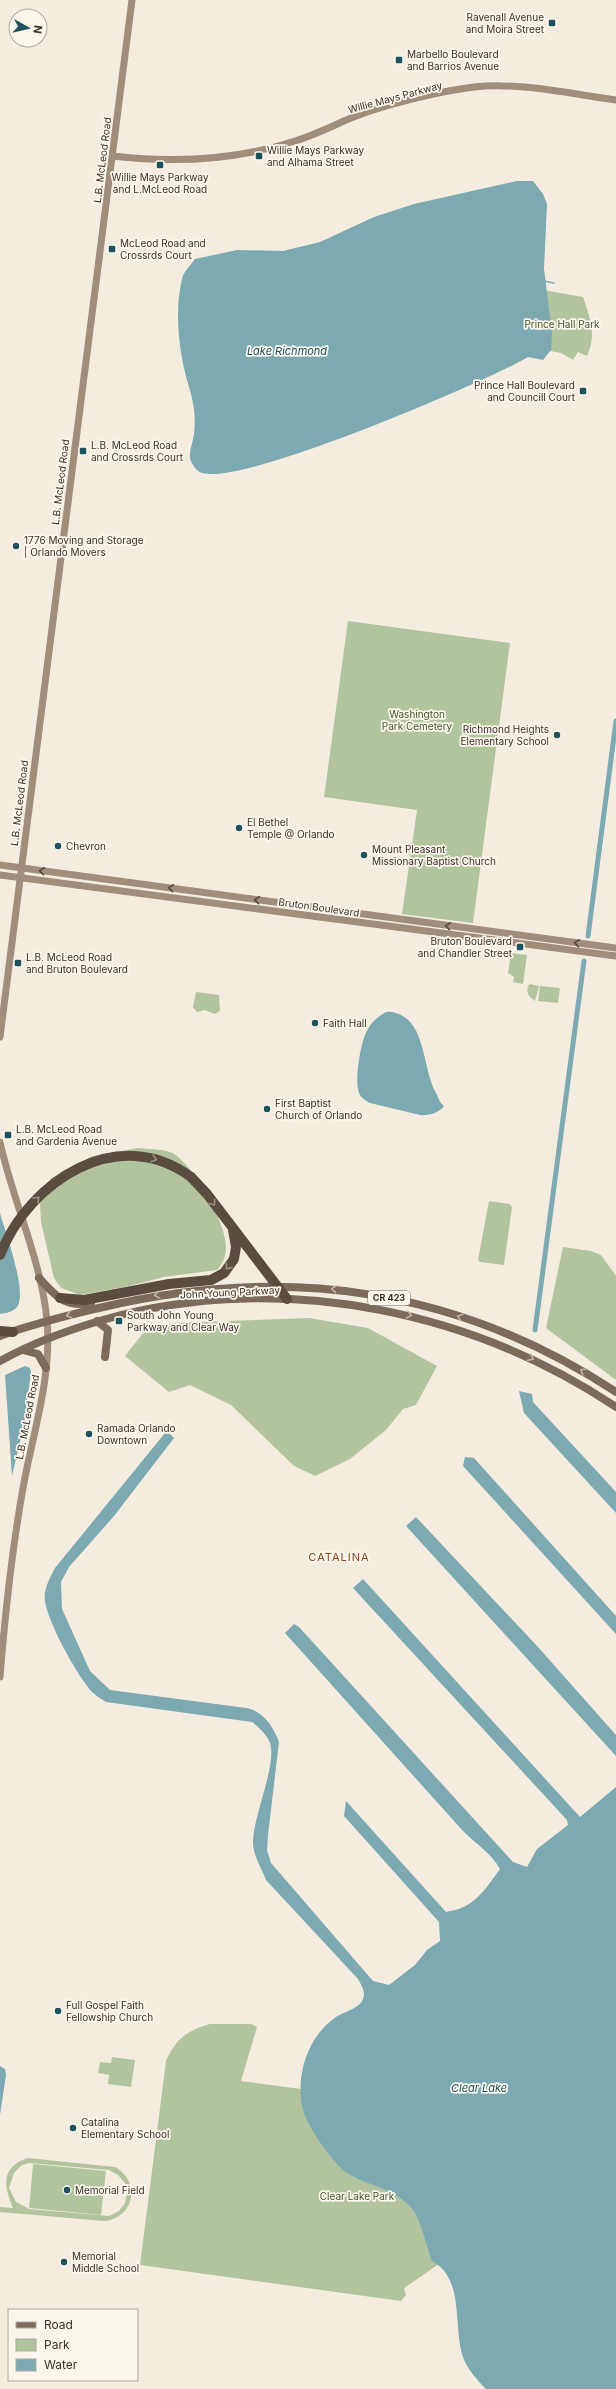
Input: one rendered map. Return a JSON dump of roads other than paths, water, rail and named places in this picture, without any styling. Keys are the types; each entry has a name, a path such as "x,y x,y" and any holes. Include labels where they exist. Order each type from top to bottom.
{"highway":[{"path":"0,1255 15,1226 34,1202 61,1179 92,1163 114,1156 144,1156 170,1164 191,1177 205,1192 287,1299"},
{"path":"60,1298 84,1300 163,1284 211,1280 224,1273 234,1259 236,1247 233,1230"},
{"path":"0,1331 13,1332"}],"main road":[{"path":"39,1278 60,1298 68,1303 76,1305 109,1300 119,1303"},
{"name":"John Young Parkway","path":"0,1336 47,1321 119,1303 201,1289 277,1286 357,1293 402,1301 443,1311 492,1328 532,1345 577,1368 616,1392"},
{"name":"John Young Parkway","path":"0,1361 47,1338 97,1321 173,1305 238,1299 287,1299 329,1302 391,1311 471,1334 540,1363 616,1407"},
{"path":"97,1321 108,1330 105,1357"},
{"path":"22,1350 38,1354 46,1368"}],"street":[{"name":"L.B. McLeod Road","path":"0,1037 132,0"},
{"name":"Willie Mays Parkway","path":"112,156 142,160 199,159 276,147 376,110 474,87 493,86 524,88 616,100"},
{"name":"Bruton Boulevard","path":"0,865 616,948"},
{"name":"Bruton Boulevard","path":"0,875 616,956"},
{"path":"208,902 209,894"},
{"path":"381,925 382,917"},
{"path":"479,938 480,930"},
{"name":"L.B. McLeod Road","path":"0,1142 5,1166 39,1278 47,1321 46,1368 43,1396 23,1487 4,1628 0,1677"}],"water":[{"name":"Lake Richmond","path":"517,181 533,181 543,194 547,204 544,269 552,333 551,350 543,360 528,357 464,388 359,431 305,451 256,466 219,474 197,470 192,464 190,458 195,428 194,410 180,347 178,319 178,305 183,276 185,271 195,259 237,250 283,251 320,242 374,217 414,204"},
{"path":"386,1012 401,1015 409,1021 420,1039 432,1084 439,1100 444,1106 436,1112 420,1115 370,1103 363,1099 359,1093 357,1079 359,1060 365,1034 378,1017"},
{"path":"0,1213 18,1276 20,1300 15,1309 7,1313 0,1314"},
{"path":"25,1366 30,1368 31,1372 24,1425 12,1476 5,1375"},
{"path":"519,1391 532,1394 533,1402 616,1492 616,1513 524,1413"},
{"name":"Clear Lake","path":"165,1433 170,1434 174,1438 114,1516 69,1567 61,1582 62,1609 90,1671 110,1690 246,1708 257,1712 267,1720 274,1730 279,1742 267,1850 271,1863 373,1981 389,1985 415,1965 427,1950 440,1941 439,1922 344,1816 346,1801 446,1912 464,1907 478,1897 500,1869 488,1853 463,1831 285,1633 294,1624 299,1627 513,1862 527,1867 537,1849 568,1825 567,1820 353,1588 363,1579 580,1817 616,1787 616,2389 486,2389 474,2376 465,2362 461,2350 454,2293 450,2280 443,2270 432,2261 421,2228 413,2210 407,2203 391,2192 355,2177 341,2168 320,2142 304,2114 302,2106 301,2081 306,2057 311,2045 326,2025 336,2017 359,2005 363,1999 364,1993 358,1979 266,1880 256,1857 253,1848 254,1832 268,1777 271,1753 269,1740 265,1734 252,1722 106,1702 98,1697 85,1683 51,1622 45,1601 45,1593 47,1584 55,1568"},
{"path":"465,1457 474,1458 616,1616 616,1634 463,1466"},
{"path":"416,1517 538,1647 616,1735 616,1756 406,1526"},
{"path":"0,2066 5,2069 6,2075 0,2115"}],"waterway":[{"path":"544,281 554,283"},
{"path":"588,936 616,721"},
{"path":"535,1330 584,961"}],"place":[{"name":"Ravenall Avenue and Moira Street","path":"552,23"},
{"name":"Marbello Boulevard and Barrios Avenue","path":"399,60"},
{"name":"Willie Mays Parkway and Alhama Street","path":"259,156"},
{"name":"Willie Mays Parkway and L.McLeod Road","path":"160,165"},
{"name":"McLeod Road and Crossrds Court","path":"112,249"},
{"name":"Prince Hall Boulevard and Councill Court","path":"583,391"},
{"name":"L.B. McLeod Road and Crossrds Court","path":"83,451"},
{"name":"1776 Moving and Storage | Orlando Movers","path":"16,546"},
{"name":"Richmond Heights Elementary School","path":"557,735"},
{"name":"El Bethel Temple @ Orlando","path":"239,828"},
{"name":"Chevron","path":"58,846"},
{"name":"Mount Pleasant Missionary Baptist Church","path":"364,855"},
{"name":"Bruton Boulevard and Chandler Street","path":"520,947"},
{"name":"L.B. McLeod Road and Bruton Boulevard","path":"18,963"},
{"name":"Faith Hall","path":"315,1023"},
{"name":"First Baptist Church of Orlando","path":"267,1109"},
{"name":"L.B. McLeod Road and Gardenia Avenue","path":"8,1135"},
{"name":"South John Young Parkway and Clear Way","path":"119,1321"},
{"name":"Ramada Orlando Downtown","path":"89,1434"},
{"name":"Full Gospel Faith Fellowship Church","path":"58,2011"},
{"name":"Catalina Elementary School","path":"73,2128"},
{"name":"Memorial Field","path":"67,2190"},
{"name":"Memorial Middle School","path":"64,2262"}],"district":[{"name":"CATALINA","path":"339,1557"}],"park label":[{"name":"Prince Hall Park","path":"562,324"},
{"name":"Washington Park Cemetery","path":"417,720"},
{"name":"Clear Lake Park","path":"357,2196"}]}
